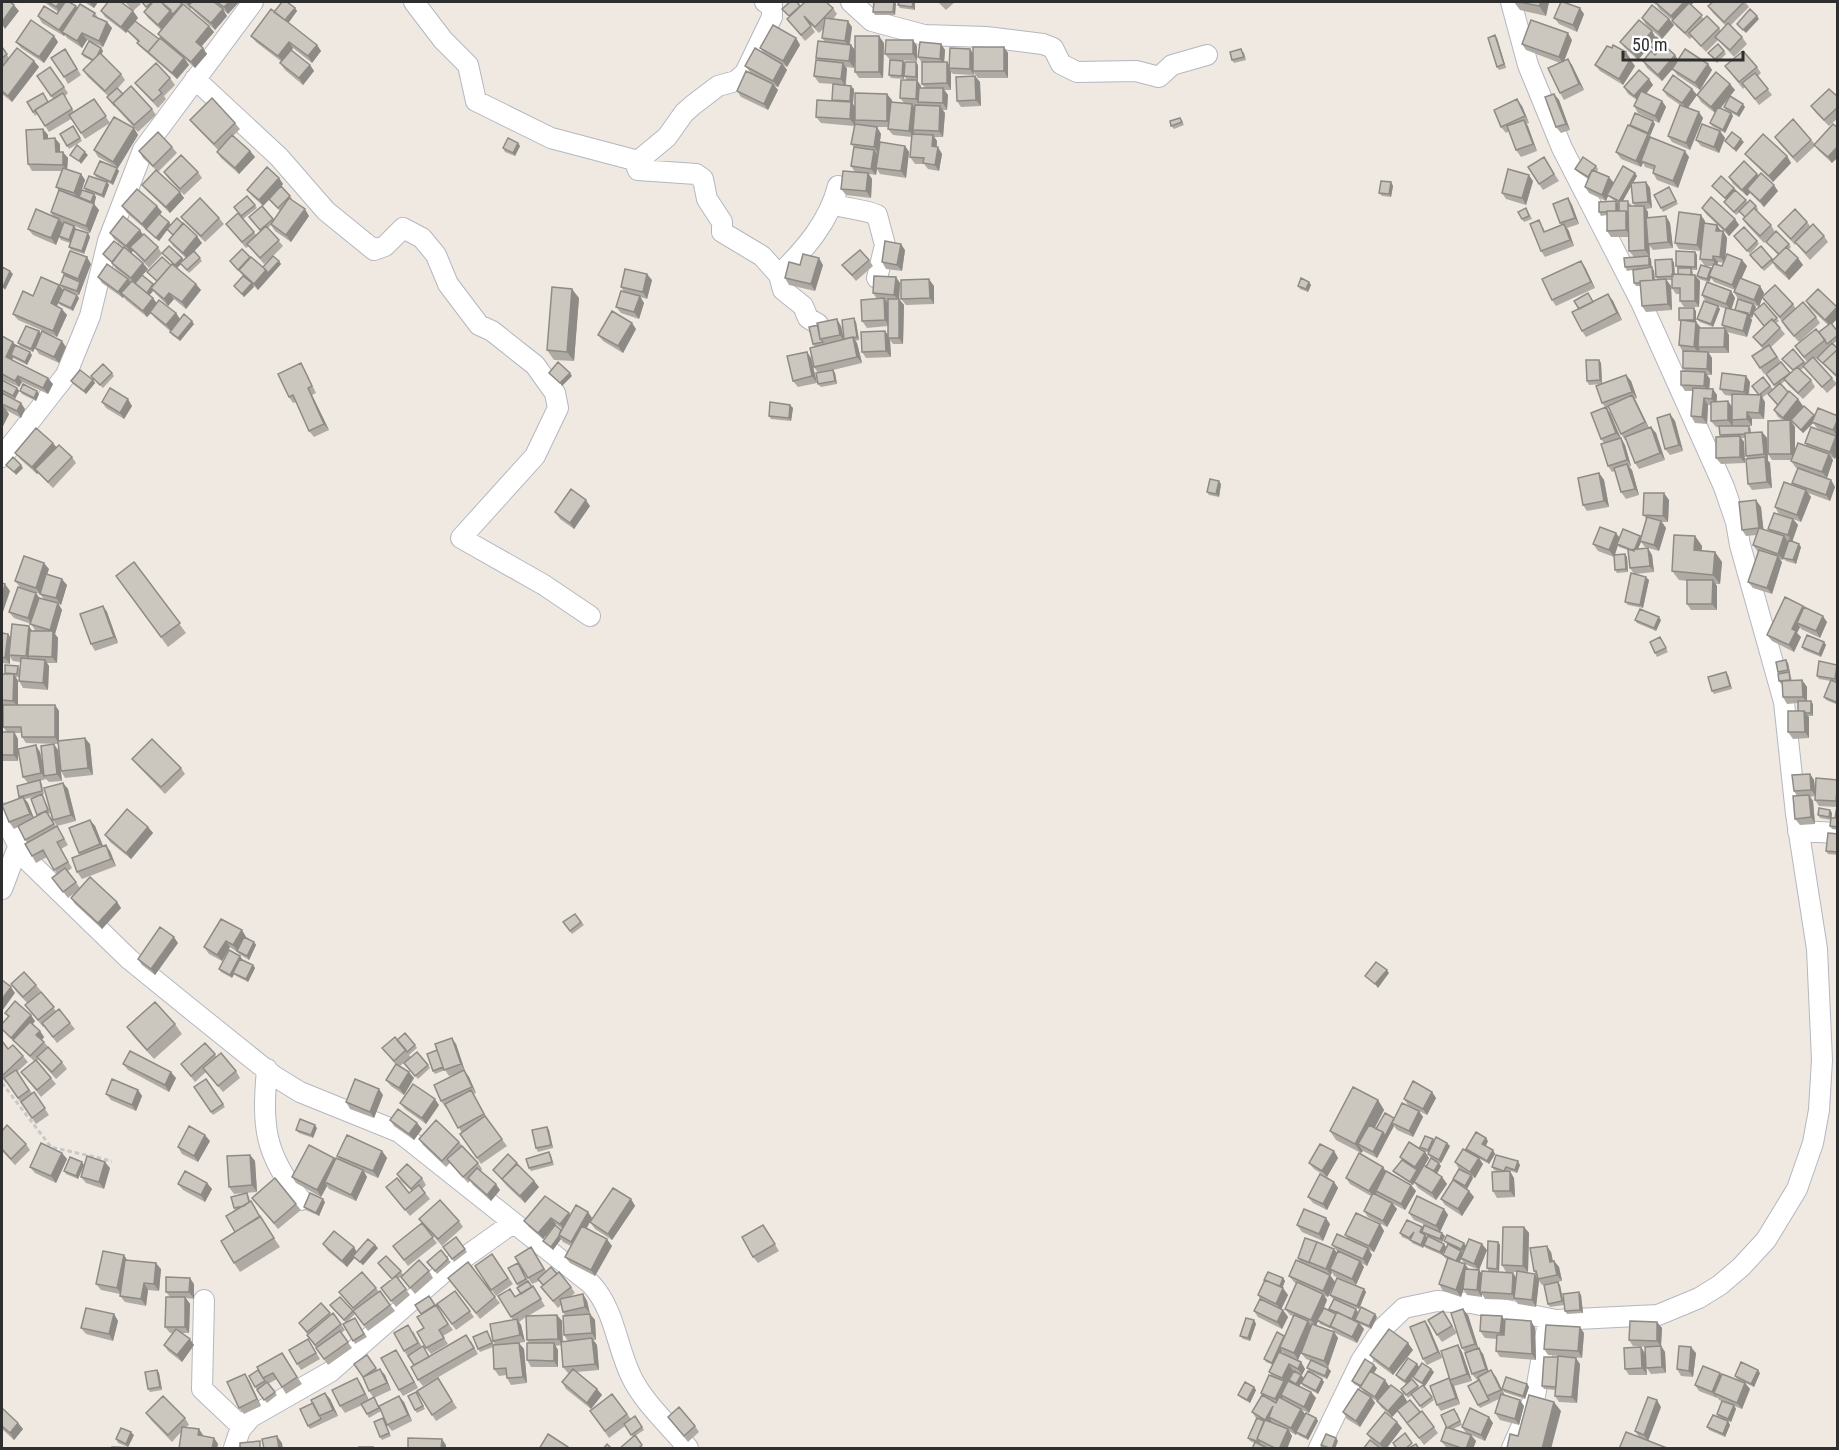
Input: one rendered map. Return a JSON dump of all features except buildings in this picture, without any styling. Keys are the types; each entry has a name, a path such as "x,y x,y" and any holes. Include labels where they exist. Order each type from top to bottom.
{"street":[{"path":"2,458 66,375 90,316 108,241 134,170 152,136 254,2"},
{"path":"414,2 443,40 468,65 476,101 551,138 638,161 667,137 684,113 693,105 718,86 736,81 745,74 772,17 772,6 765,2"},
{"path":"851,2 873,21 924,35 986,37 1043,44 1053,48 1061,64 1077,72 1136,70 1158,77 1172,65 1207,55"},
{"path":"1319,1449 1361,1361 1382,1329 1404,1308 1437,1301 1502,1307 1549,1319 1658,1315 1699,1298 1720,1285 1766,1240 1797,1189 1817,1128 1822,1060 1817,949 1798,831 1784,702 1731,506 1641,302 1562,148 1528,65 1511,2"},
{"path":"195,79 279,157 326,211 374,250 385,246 403,228 422,238 436,255 448,284 479,324 492,331 535,365 555,393 558,408 550,430 535,456 461,538 544,585 590,615"},
{"path":"634,160 638,170 696,174 703,179 707,199 722,222 722,232 762,256 779,275 783,290 802,306 808,318 818,324"},
{"path":"779,275 808,247 835,195 852,211 865,210 877,215 885,245 877,278"},
{"path":"2,813 11,841 24,857 129,959 267,1069 300,1092 399,1132 596,1289 611,1315 635,1384 688,1449"},
{"path":"1798,831 1838,833"},
{"path":"2,889 11,841"},
{"path":"267,1069 265,1133 281,1175 301,1200"},
{"path":"234,1449 242,1426 251,1417 330,1372 444,1272 513,1223"},
{"path":"204,1300 202,1389 242,1426"},
{"path":"1512,1449 1535,1396 1549,1319"}],"path":[{"path":"2,1083 51,1147 111,1161"}]}
